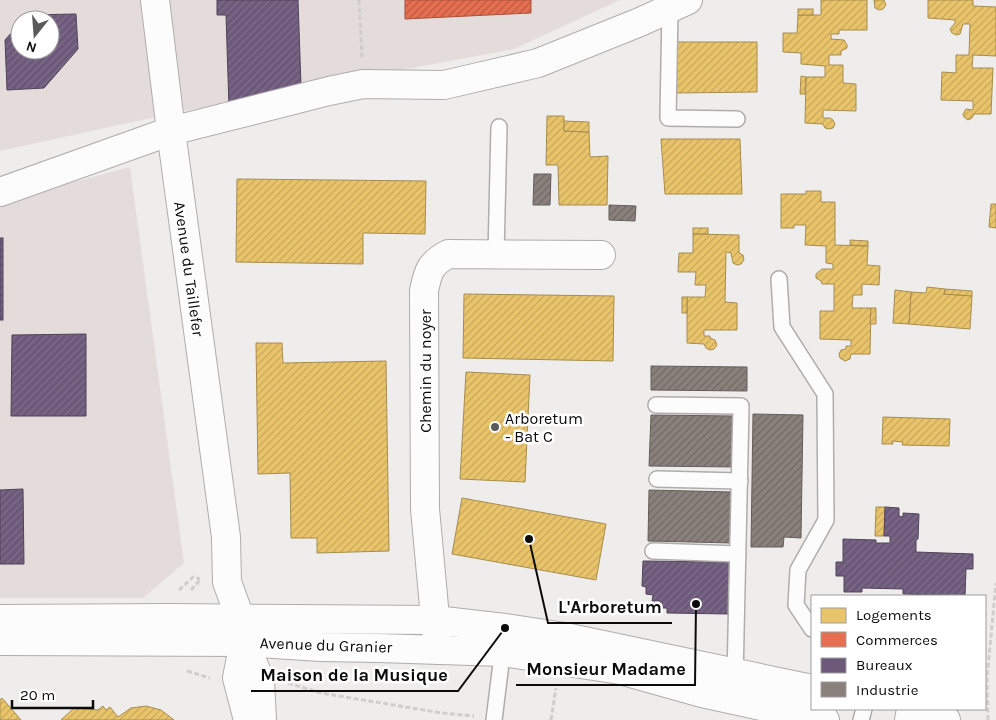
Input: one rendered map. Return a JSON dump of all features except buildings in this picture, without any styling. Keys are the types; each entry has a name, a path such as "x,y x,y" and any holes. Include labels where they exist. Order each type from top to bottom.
{"street":[{"name":"Avenue du Taillefer","path":"154,0 170,131 226,538 227,582 260,680 262,720"},
{"path":"0,192 170,131 363,84 444,85 538,63 640,22 679,4"},
{"name":"Chemin du noyer","path":"438,650 425,509 424,291 427,274 435,262 448,254 601,255"},
{"name":"Avenue du Granier","path":"0,619 242,630 321,648 438,650 504,640 565,637 811,689"},
{"name":"Avenue du Granier","path":"0,641 435,620 731,700 825,720"},
{"name":"Avenue du Taillefer","path":"242,630 238,678 248,720"},
{"path":"924,710 946,720"}],"lane":[{"path":"679,4 668,118 737,119"},
{"path":"496,255 499,127"},
{"path":"779,279 782,327 825,394 826,520 798,570 796,605 811,627"},
{"path":"656,405 741,406 736,673 731,700"},
{"path":"657,479 740,480"},
{"path":"653,551 738,554"},
{"path":"494,719 504,640"}],"path":[{"path":"359,0 363,84"},
{"path":"988,720 987,678 996,583"},
{"path":"285,682 321,694 494,719"},
{"path":"551,720 556,685"}],"shaded area":[{"path":"0,0 620,0 514,49 183,111 0,151"},
{"path":"130,167 184,563 143,598 0,598 0,202"}],"place":[{"name":"Arboretum - Bat C","path":"495,427"},
{"name":"L'Arboretum","path":"529,539"},
{"name":"Monsieur Madame","path":"696,604"},
{"name":"Maison de la Musique","path":"505,628"}]}
